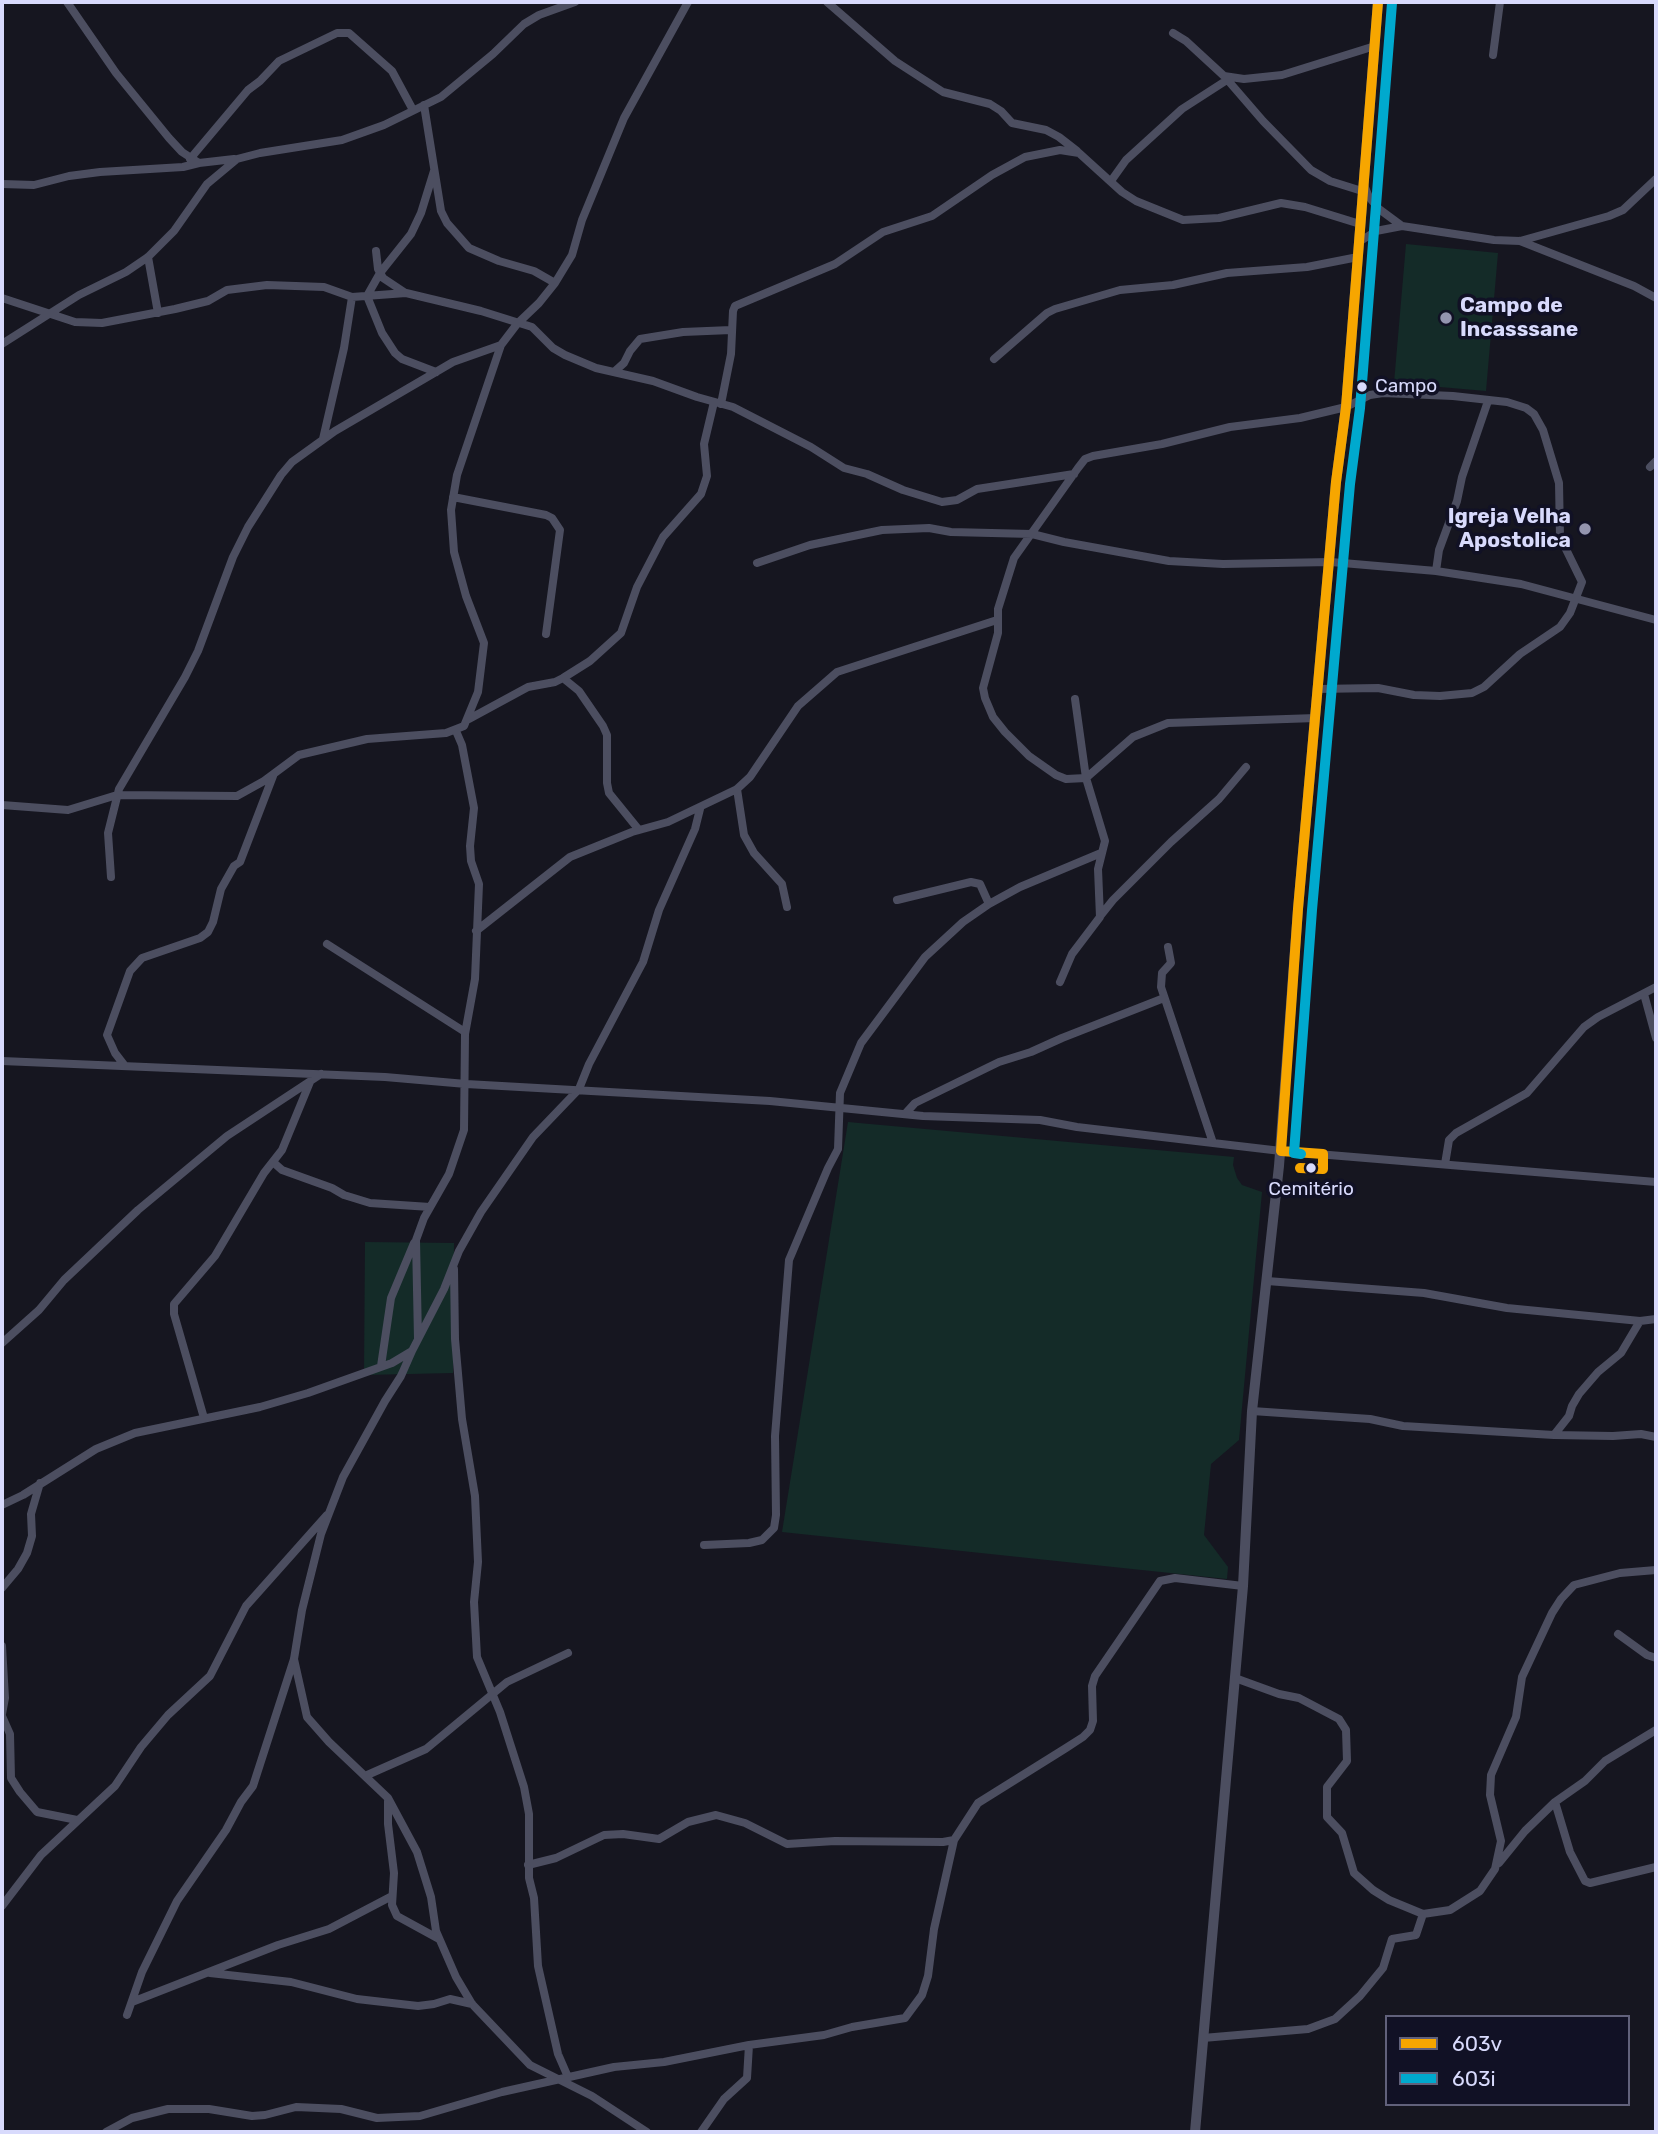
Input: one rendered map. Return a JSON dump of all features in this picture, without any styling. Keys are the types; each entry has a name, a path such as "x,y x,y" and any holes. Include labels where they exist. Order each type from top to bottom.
{"street":[{"path":"67,2 116,73 169,138 190,159 199,163"},
{"path":"2,184 34,185 100,172 237,159 352,138 440,97 524,24 539,15 575,2"},
{"path":"2,805 68,810 117,795 237,796 273,775 299,755 367,739 456,731 464,726 478,692 484,664 484,643 466,596 454,552 450,522 457,475 501,345 517,324 540,303 572,255 582,220 624,118 688,2"},
{"path":"827,2 895,61 943,92 990,104 1012,122 1046,130 1059,137 1136,201 1183,220 1219,218 1281,203 1305,207 1360,224"},
{"path":"1195,2132 1235,1678 1252,1410 1281,1151 1297,909 1331,562 1336,482 1346,407 1378,2"},
{"path":"1493,55 1500,2"},
{"path":"190,159 248,90 279,61 337,33 349,33 392,71 413,110"},
{"path":"1173,33 1186,41 1225,78 1262,121 1311,170 1330,181 1362,186 1379,209 1402,226"},
{"path":"1111,181 1126,160 1182,109 1225,78 1254,79 1282,75 1375,46"},
{"path":"424,105 429,122 441,211 452,229 469,248 499,261 534,271 555,283"},
{"path":"468,719 528,687 563,678 590,661 621,633 636,587 663,537 701,494 707,476 704,444 731,354 733,311 740,303 835,264 883,232 932,216 1009,164 1025,157 1060,150 1079,153"},
{"path":"2,344 79,295 126,272 148,257 174,231 206,184 237,159"},
{"path":"367,296 380,273 411,233 434,171"},
{"path":"1359,243 1376,231 1402,226 1494,240 1520,241 1623,210 1656,179"},
{"path":"1520,241 1634,286 1656,298"},
{"path":"376,251 380,273 392,285 406,293 481,311 532,327 553,348 565,355 614,372 653,381 757,418 844,468 867,474 903,490 942,502 957,500 977,489 1074,474"},
{"path":"148,257 158,313"},
{"path":"994,359 1046,313 1120,290 1173,285 1227,274 1307,267 1358,257"},
{"path":"2,298 75,322 102,323 208,301 227,290 267,285 324,287 352,297 406,293"},
{"path":"367,296 382,333 395,353 402,359 436,372"},
{"path":"323,439 344,348 352,297"},
{"path":"614,372 624,363 640,339 683,332 731,330"},
{"path":"111,877 108,834 118,789 198,651 233,557 248,527 292,463 323,439 436,372 466,356 501,345"},
{"path":"1316,718 1168,723 1133,737 1086,779 1066,779 1044,768 1004,732 987,705 983,688 998,633 998,609 1014,558 1085,459 1093,456 1162,444 1230,427 1300,418 1346,407 1370,395 1397,392 1507,402 1526,408 1534,414 1543,430 1559,483 1560,537 1582,578 1582,586 1570,613 1560,626 1520,654 1484,687 1472,693 1440,696 1414,695 1378,688 1317,689"},
{"path":"1436,570 1439,551 1488,401"},
{"path":"453,497 552,518 560,530 546,634"},
{"path":"757,563 810,545 883,530 929,528 951,532 1032,534 1169,561 1223,564 1331,562 1436,570 1521,584 1656,620"},
{"path":"476,931 570,857 700,809 737,789 750,777 798,706 837,672 997,620"},
{"path":"563,678 579,691 603,726 607,735 607,783 610,793 639,830"},
{"path":"1075,699 1086,779 1105,841 1098,869 1100,917"},
{"path":"381,1366 391,1298 429,1207 449,1174 464,1130 466,1084 463,1060 465,1032 475,979 479,884 471,861 470,846 474,808 462,745 456,731"},
{"path":"1060,982 1072,954 1113,900 1219,799 1247,767"},
{"path":"125,1066 115,1053 107,1035 130,971 142,958 200,938 208,932 221,889 234,866 240,862 273,775"},
{"path":"737,789 744,835 754,853 782,884 787,907"},
{"path":"127,2015 142,1972 177,1901 253,1786 294,1659 314,1558 350,1464 424,1332 459,1251 481,1212 533,1137 579,1089 589,1064 643,962 659,910 695,829 700,809"},
{"path":"704,1545 762,1540 774,1528 775,1436 789,1260 838,1149 841,1093 861,1043 925,957 944,938 989,904 1072,863 1101,853"},
{"path":"897,900 971,882 980,884 989,904"},
{"path":"327,944 465,1032"},
{"path":"1168,947 1171,963 1162,973 1161,980 1164,998 1213,1143"},
{"path":"1445,1164 1449,1140 1456,1133 1527,1093 1584,1027 1656,987"},
{"path":"1644,994 1656,1038"},
{"path":"905,1114 915,1102 999,1062 1031,1052 1164,998"},
{"path":"108,1065 115,1053"},
{"path":"2,1061 385,1077 839,1106 905,1114 1040,1120 1077,1127 1281,1151 1656,1182"},
{"path":"2,1343 39,1310 64,1280 148,1201 227,1136 321,1074"},
{"path":"204,1418 174,1314 174,1304 215,1256 282,1150 310,1083"},
{"path":"273,1161 282,1170 370,1203 429,1207"},
{"path":"416,1240 418,1339"},
{"path":"454,1266 455,1339 460,1398 475,1496 478,1562 474,1602 475,1642 482,1671 500,1712 524,1787 529,1814 528,1865 538,1934 538,1966 558,2054 568,2077"},
{"path":"1266,1281 1424,1293 1507,1308 1640,1321 1656,1318"},
{"path":"1554,1435 1569,1416 1579,1394 1598,1372 1621,1353 1640,1321"},
{"path":"2,1505 96,1450 135,1433 260,1407 308,1393 381,1366 412,1351"},
{"path":"1252,1410 1370,1419 1403,1426 1554,1435 1642,1434 1656,1437"},
{"path":"2,1588 27,1553 32,1536 31,1514 40,1483"},
{"path":"2,1906 41,1855 116,1786 141,1747 168,1715 210,1676 246,1606 331,1510"},
{"path":"1495,1869 1499,1856 1499,1833 1490,1795 1491,1775 1516,1717 1522,1678 1552,1613 1574,1585 1619,1573 1656,1570"},
{"path":"106,2132 132,2118 168,2109 209,2109 252,2116 296,2108 341,2109 377,2118 420,2116 502,2092 614,2067 664,2062 900,2020 911,2013 922,1995 954,1840 978,1803 1074,1743 1090,1730 1093,1721 1095,1676 1160,1581 1175,1578 1242,1586"},
{"path":"1618,1634 1647,1655 1656,1658"},
{"path":"2,1646 5,1698 2,1715 10,1734 11,1778 37,1812 77,1820"},
{"path":"365,1776 426,1749 507,1682 568,1653"},
{"path":"294,1659 307,1717 328,1742 388,1798 417,1852 431,1897 436,1931 456,1977 472,2004 530,2065 592,2096 647,2132"},
{"path":"1235,1678 1312,1703 1343,1724 1347,1737 1347,1761 1327,1787 1327,1817 1342,1833 1351,1866 1359,1878 1389,1900 1423,1914 1450,1910 1480,1891 1519,1839 1555,1802 1585,1781 1605,1761 1656,1730"},
{"path":"388,1798 394,1873 392,1905 397,1916 439,1938"},
{"path":"1555,1802 1570,1852 1585,1881 1590,1883 1656,1867"},
{"path":"528,1865 556,1858 604,1835 659,1839 688,1822 716,1815 771,1834 787,1844 954,1840"},
{"path":"1499,1833 1507,1839 1519,1839"},
{"path":"132,2003 278,1945 329,1929 391,1896"},
{"path":"1203,2038 1308,2029 1335,2019 1360,1996 1383,1968 1392,1938 1416,1935 1423,1914"},
{"path":"207,1973 291,1982 357,1999 418,2006 458,1999 472,2004"},
{"path":"701,2132 724,2099 747,2078 749,2045"}],"green space":[{"name":"Campo de Incasssane","path":"1406,244 1498,253 1486,391 1394,383"},
{"path":"848,1122 1234,1157 1233,1165 1242,1185 1262,1192 1239,1440 1211,1464 1204,1535 1228,1567 1227,1579 782,1532"},
{"path":"365,1242 454,1243 453,1373 364,1375"}],"transit line":[{"name":"603v","path":"1300,1168 1323,1169 1323,1154 1281,1151 1298,909 1336,482 1346,407 1378,2"},
{"name":"603i","path":"1301,1154 1294,1153 1312,910 1350,484 1360,408 1392,3"}],"place":[{"name":"Campo de Incasssane","path":"1446,318"},
{"name":"Campo","path":"1362,387"},
{"name":"Igreja Velha Apostolica","path":"1585,529"},
{"name":"Cemitério","path":"1311,1168"}]}
